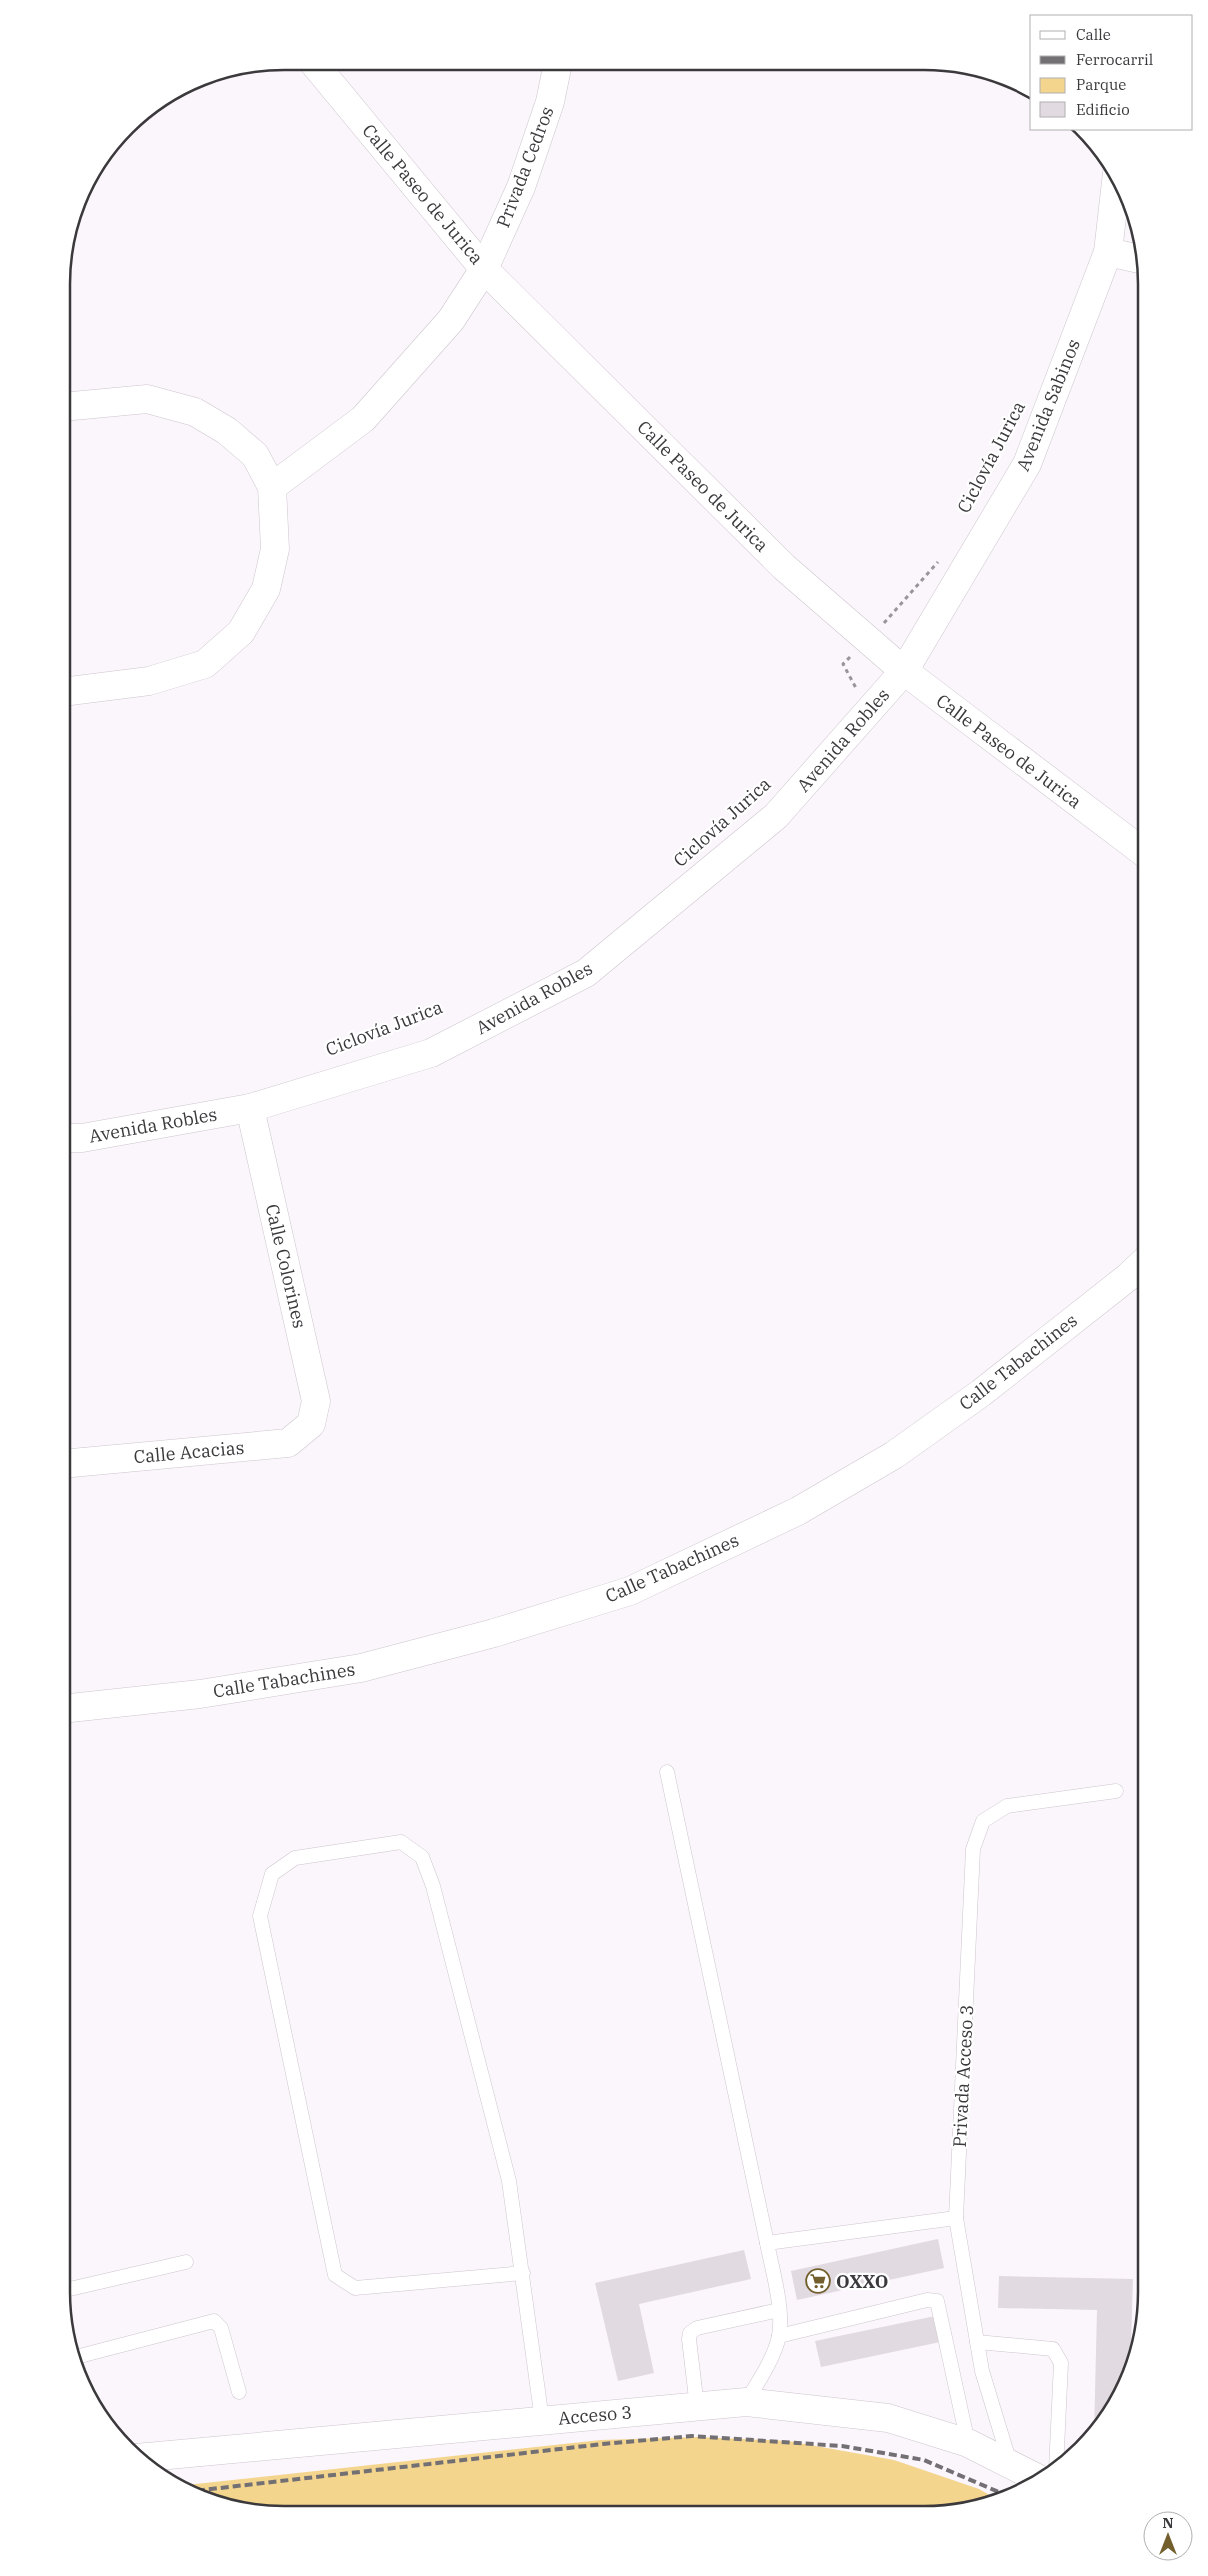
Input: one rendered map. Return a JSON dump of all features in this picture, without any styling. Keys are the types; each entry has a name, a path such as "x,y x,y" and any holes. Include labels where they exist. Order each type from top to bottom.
{"street":[{"name":"Calle Paseo de Jurica","path":"319,70 484,269 784,567 904,671 1138,848"},
{"name":"Privada Cedros","path":"272,487 363,419 451,320 484,269 521,187 550,102 557,70"},
{"name":"Avenida Sabinos","path":"904,671 1027,464 1108,252 1115,188"},
{"path":"1108,252 1136,258"},
{"path":"70,405 147,399 195,412 227,431 255,455 272,487 275,549 266,590 241,632 205,664 149,681 70,691"},
{"name":"Avenida Robles","path":"70,1138 82,1138 250,1108 431,1053 586,973 776,816 904,671"},
{"name":"Calle Colorines","path":"250,1108 316,1401 311,1424"},
{"name":"Calle Tabachines","path":"70,1708 200,1694 361,1668 494,1633 630,1591 798,1511 894,1455 981,1393 1128,1277 1138,1267"},
{"name":"Calle Acacias","path":"70,1463 288,1443 311,1424"},
{"name":"Acceso 3","path":"148,2457 746,2402 888,2418 968,2443 1033,2476"}],"lane":[{"path":"667,1772 767,2243 779,2310 779,2336 764,2371 746,2402"},
{"name":"Privada Acceso 3","path":"1010,2464 987,2389 956,2218 973,1849 983,1821 1007,1806 1116,1791"},
{"path":"523,2273 356,2288 335,2275 260,1916 272,1874 295,1858 401,1842 422,1856 433,1886 509,2181 523,2273 542,2420"},
{"path":"767,2243 956,2218"},
{"path":"70,2289 186,2262"},
{"path":"779,2336 927,2300 937,2300 968,2443"},
{"path":"697,2407 689,2340 690,2333 697,2328 779,2310"},
{"path":"79,2356 214,2321 221,2328 239,2392"},
{"path":"977,2342 1053,2349 1057,2354 1061,2363 1056,2460"}],"path":[{"path":"858,692 844,664 869,640 941,558"}],"green space":[{"path":"698,2437 788,2441 894,2460 979,2489 991,2496 938,2506 270,2506 228,2499 190,2485 601,2440"}],"building":[{"path":"938,2239 944,2268 797,2300 791,2271"},
{"path":"744,2250 751,2279 639,2304 654,2373 618,2381 595,2283"},
{"path":"999,2276 1133,2279 1131,2348 1116,2387 1094,2422 1097,2310 998,2308"},
{"path":"940,2315 945,2341 821,2367 815,2341"}],"railway":[{"path":"202,2490 603,2444 692,2436 842,2446 924,2460 1000,2492"}],"place":[{"name":"OXXO","path":"818,2281"}]}
